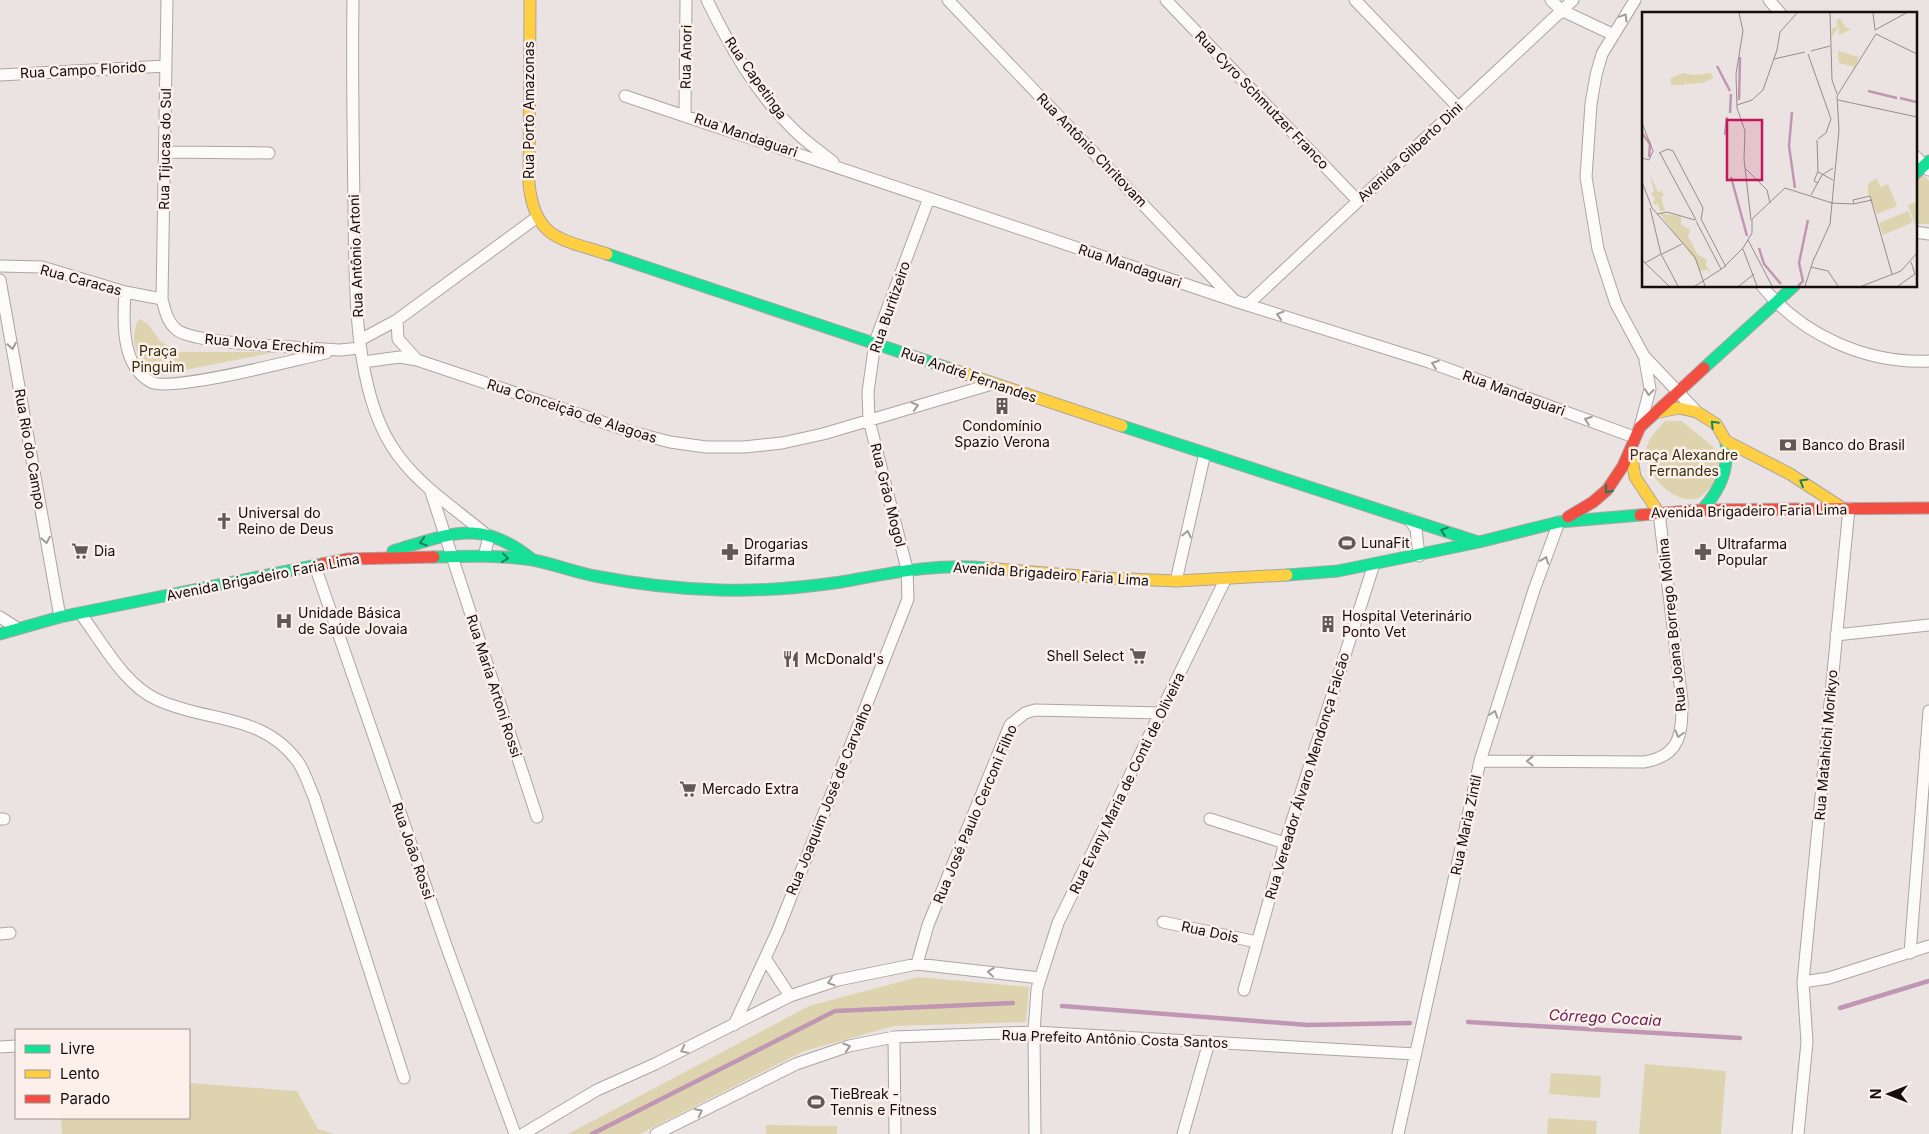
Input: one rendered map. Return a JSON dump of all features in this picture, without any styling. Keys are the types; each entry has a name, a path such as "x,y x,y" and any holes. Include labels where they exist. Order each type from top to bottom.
{"main road":[{"name":"Rua Porto Amazonas","path":"530,0 529,184 531,203 536,218"},
{"path":"1916,173 1928,165"},
{"name":"Rua André Fernandes","path":"536,218 553,236 566,242 875,342 992,384 1479,542"},
{"path":"1559,522 1591,506 1605,495 1615,481 1635,437 1658,412 1792,288"},
{"path":"1697,412 1694,396 1698,375"},
{"path":"1658,412 1679,408 1697,412 1716,424 1726,441 1726,472 1722,486 1702,510"},
{"path":"1635,437 1633,477 1640,490 1659,513"},
{"path":"1726,441 1790,474 1846,509"},
{"name":"Avenida Brigadeiro Faria Lima","path":"0,634 60,617 348,559 450,555 484,556 533,560 594,576 664,588 744,591 839,582 907,570 965,566 1176,581 1224,580 1308,574 1374,564 1419,556 1559,522 1702,510 1929,508"},
{"path":"369,558 459,532 489,536 521,550 533,560"}],"street":[{"name":"Rua Tijucas do Sul","path":"162,299 167,0"},
{"name":"Rua Antônio Artoni","path":"353,0 354,241 360,344 372,401 386,437 402,462 432,492 489,536"},
{"name":"Rua Anori","path":"685,114 686,0"},
{"name":"Rua Capetinga","path":"707,0 748,72 779,113 792,128 838,167"},
{"name":"Rua Antônio Chritovam","path":"948,0 1236,301"},
{"name":"Rua Cyro Schmutzer Franco","path":"1166,0 1358,201"},
{"path":"1355,0 1458,107"},
{"path":"1551,0 1561,10 1614,35"},
{"name":"Avenida Gilberto Dini","path":"1247,305 1561,10 1574,0"},
{"path":"1635,0 1602,54 1596,75 1591,104 1586,177 1598,249 1612,295 1644,356 1697,412"},
{"path":"1769,0 1780,12"},
{"name":"Rua Campo Florido","path":"0,74 166,66"},
{"name":"Rua Mandaguari","path":"625,96 685,114 1247,305 1429,362 1635,437"},
{"path":"165,152 268,153"},
{"path":"1916,157 1928,165"},
{"name":"Rua Buritizeiro","path":"868,420 868,385 875,342 929,198"},
{"name":"Rua Nova Erechim","path":"162,299 170,321 176,329 187,335 202,339 340,350 360,344 397,320 536,218"},
{"path":"1916,232 1929,234"},
{"name":"Rua Caracas","path":"0,266 42,268 126,292 162,299"},
{"name":"Rua Rio do Campo","path":"0,280 60,617"},
{"path":"1764,288 1776,303 1814,332 1841,346 1908,362 1929,361"},
{"path":"126,292 124,317 130,356 142,376 159,386 204,379 340,350"},
{"name":"Rua Conceição de Alagoas","path":"397,320 398,339 417,360"},
{"path":"1635,437 1650,389 1644,356"},
{"name":"Rua Conceição de Alagoas","path":"363,362 400,357 417,360 632,432 670,442 706,447 744,447 782,443 823,434 992,384"},
{"name":"Rua Grão Mogol","path":"868,420 907,570"},
{"path":"1176,581 1205,453"},
{"name":"Rua Antônio Artoni","path":"432,492 450,555"},
{"name":"Rua Matahichi Morikyo","path":"1798,1134 1807,1042 1804,982 1846,509"},
{"name":"Rua Joana Borrego Molina","path":"1480,761 1644,762 1666,756 1674,748 1681,728 1682,701 1659,513"},
{"path":"1409,519 1416,529 1419,556"},
{"name":"Rua Maria Zintil","path":"1398,1134 1480,761 1534,590 1559,522"},
{"path":"484,556 489,536"},
{"name":"Rua Maria Artoni Rossi","path":"450,555 538,817"},
{"name":"Rua Vereador Álvaro Mendonça Falcão","path":"1244,990 1285,843 1374,564"},
{"name":"Rua João Rossi","path":"315,566 424,882 515,1134"},
{"name":"Rua Joaquim José de Carvalho","path":"734,1025 765,958 903,612 909,590 907,570"},
{"name":"Rua Evany Maria de Conti de Oliveira","path":"1034,1134 1034,1032 1038,983 1058,923 1224,580"},
{"path":"80,613 124,672 140,688 158,700 255,727 271,735 286,746 300,764 314,797 404,1078"},
{"path":"0,617 18,628"},
{"path":"1836,635 1929,625"},
{"name":"Rua José Paulo Cerconi Filho","path":"917,964 928,925 1010,725 1016,718 1035,710 1161,713"},
{"path":"1910,952 1929,711"},
{"path":"1210,819 1285,843"},
{"name":"Rua Dois","path":"1163,922 1257,942"},
{"path":"1804,982 1829,978 1929,946"},
{"path":"765,958 790,996"},
{"path":"523,1134 597,1090 734,1025 790,996 838,980 917,964 1038,983"},
{"name":"Rua Prefeito Antônio Costa Santos","path":"656,1134 796,1064 849,1046 894,1037 1034,1032 1415,1054"},
{"path":"894,1037 895,1134"},
{"path":"1184,1134 1209,1042"},
{"path":"0,1047 15,1046"}],"green space":[{"path":"1916,167 1929,181 1929,224 1916,224"},
{"name":"Praça Pinguim","path":"139,319 148,324 160,341 179,352 276,352 149,377 138,356 134,342"},
{"name":"Praça Alexandre Fernandes","path":"1665,421 1682,421 1721,456 1717,479 1698,498 1689,499 1670,493 1662,486 1649,468 1646,459 1647,446 1653,434"},
{"path":"918,977 1029,987 1026,1022 894,1026 804,1051 640,1134 568,1134 809,1006"},
{"path":"1645,1064 1726,1071 1721,1134 1639,1134"},
{"path":"1551,1073 1601,1076 1600,1098 1549,1094"},
{"path":"190,1083 297,1091 318,1129 334,1134 62,1134 61,1119 190,1119"},
{"path":"1548,1118 1597,1121 1596,1134 1547,1134"},
{"path":"766,1125 837,1126 837,1134 766,1134"}],"waterway":[{"name":"Córrego Cocaia","path":"1840,1008 1929,981"},
{"path":"592,1134 835,1011 1013,1003"},
{"path":"1062,1006 1308,1025 1410,1023"},
{"name":"Córrego Cocaia","path":"1468,1022 1740,1038"}],"traffic: fast":[{"path":"1916,173 1929,161"},
{"path":"607,254 948,368"},
{"path":"1704,368 1792,288"},
{"path":"1122,426 1478,542"},
{"path":"1702,510 1719,486 1725,470 1726,441"},
{"path":"1287,575 1338,571 1479,542 1559,522 1640,515"},
{"path":"393,551 449,535 481,534 497,538 533,560"},
{"path":"434,557 484,556 521,558 587,574 626,581 720,590 811,586 932,568 987,568"},
{"path":"0,634 60,617 322,564"}],"traffic: slow":[{"path":"530,0 529,184 532,202 537,216 544,227 553,234 577,245 607,254"},
{"path":"948,368 1122,426"},
{"path":"1659,412 1679,408 1697,412 1716,424 1726,441 1790,474 1844,509"},
{"path":"1631,452 1635,477 1659,513"},
{"path":"987,568 1104,578 1176,581 1287,575"}],"traffic: jam":[{"path":"1568,517 1593,502 1607,490 1623,466 1640,427 1704,368"},
{"path":"1640,515 1702,510 1929,508"},
{"path":"322,564 348,559 434,557"}],"place":[{"name":"Condomínio Spazio Verona","path":"1002,406"},
{"name":"Banco do Brasil","path":"1788,445"},
{"name":"Universal do Reino de Deus","path":"224,521"},
{"name":"LunaFit","path":"1347,543"},
{"name":"Dia","path":"80,551"},
{"name":"Drogarias Bifarma","path":"730,552"},
{"name":"Ultrafarma Popular","path":"1703,552"},
{"name":"Unidade Básica de Saúde Jovaia","path":"284,621"},
{"name":"Hospital Veterinário Ponto Vet","path":"1328,624"},
{"name":"Shell Select","path":"1138,656"},
{"name":"McDonald's","path":"791,659"},
{"name":"Mercado Extra","path":"688,789"},
{"name":"TieBreak - Tennis e Fitness","path":"816,1102"}]}
